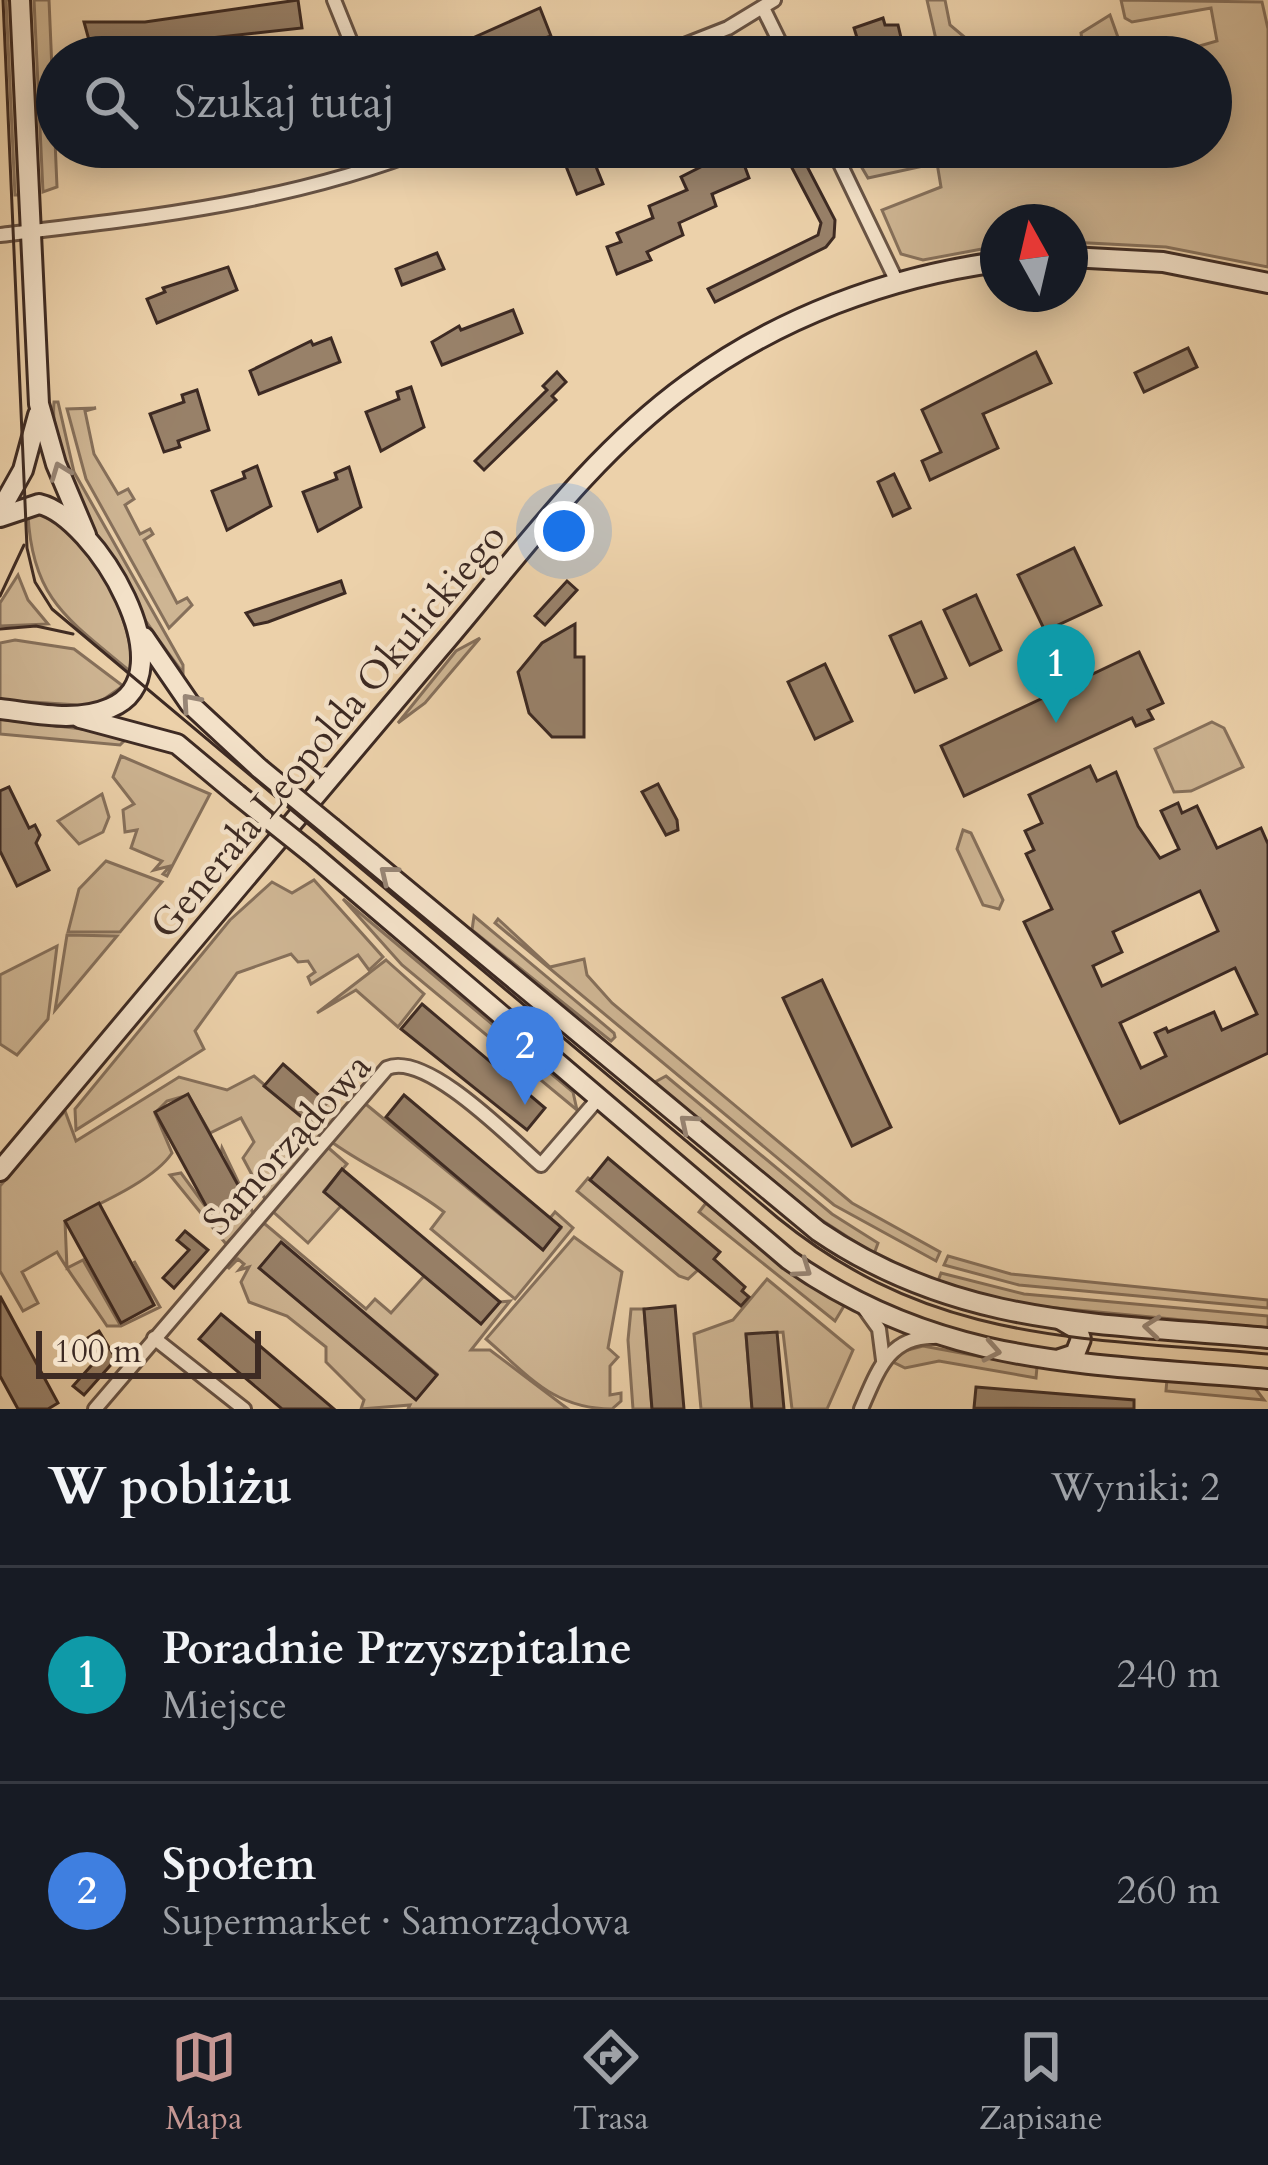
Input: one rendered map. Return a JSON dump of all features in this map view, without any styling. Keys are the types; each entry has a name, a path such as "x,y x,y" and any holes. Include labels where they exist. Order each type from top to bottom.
{"street":[{"path":"0,514 23,470 39,404 20,0"},
{"path":"334,0 349,36"},
{"path":"699,36 768,4 779,36"},
{"path":"0,236 286,194 357,168"},
{"path":"842,168 897,282"},
{"path":"1088,258 1163,262 1268,283"},
{"name":"Generała Leopolda Okulickiego","path":"0,1171 532,536 656,408 739,350 804,317 897,282 980,266"},
{"path":"39,404 86,535 136,624 190,704 259,768 840,1246 906,1281 974,1306 1268,1338"},
{"path":"0,514 25,505 47,506 86,535"},
{"path":"75,717 116,706 132,689 144,659 136,624"},
{"path":"0,709 75,717 177,744 752,1228 819,1281 860,1303 937,1337 1049,1359 1268,1379"},
{"path":"430,957 456,928"},
{"name":"Samorządowa","path":"94,1409 387,1068 406,1064 425,1070 541,1165 596,1100"},
{"path":"752,1228 740,1210 743,1193 760,1191 778,1198"},
{"path":"860,1303 879,1329 882,1361"},
{"path":"1049,1359 1071,1356 1081,1342 1078,1330 1055,1318"},
{"path":"860,1409 882,1361 908,1340 937,1337"},
{"path":"154,1338 244,1409"}],"shaded area":[{"path":"6,0 13,0 21,195 15,195"},
{"path":"34,0 49,0 51,36 36,36 36,43"},
{"path":"927,0 945,0 950,25 963,36 935,36"},
{"path":"1121,0 1262,2 1268,29 1268,267 1166,247 1088,243 1088,204 980,204 980,249 923,260 901,254 882,210 941,187 938,168 1232,168 1232,36 1216,36 1211,8 1132,22 1125,18"},
{"path":"1110,15 1118,36 1081,36"},
{"path":"42,168 56,168 57,187 43,192"},
{"path":"862,168 914,168 868,178"},
{"path":"54,402 58,402 74,472 183,665 183,673 120,581 79,506 56,434"},
{"path":"96,408 85,411 94,454 118,494 128,489 134,499 125,505 140,534 150,529 153,534 144,540 177,603 187,598 192,605 169,628 86,479 67,409"},
{"path":"40,513 75,538 106,581 126,630 131,672 72,622 46,588 37,568 28,514"},
{"path":"18,575 28,600 48,624 0,626 0,603"},
{"path":"480,638 425,703 398,723 456,651"},
{"path":"15,640 74,649 123,686 94,706 0,700 0,643"},
{"path":"0,719 130,735 120,745 0,734"},
{"path":"1212,722 1224,728 1243,767 1191,791 1174,792 1155,749"},
{"path":"121,756 210,794 167,876 163,874 170,866 154,870 162,861 131,848 137,830 125,832 123,810 134,804 113,777"},
{"path":"102,794 109,817 103,832 79,844 58,821"},
{"path":"963,830 971,833 1003,900 999,909 983,905 957,849"},
{"path":"106,861 162,882 120,932 68,932 79,889"},
{"path":"314,880 383,957 369,970 358,955 311,984 308,977 315,972 308,961 298,962 291,954 237,973 195,1031 204,1049 76,1130 75,1109 230,920 272,882 292,893"},
{"path":"343,899 573,1092 577,1110 402,965"},
{"path":"474,916 615,1037 611,1041 472,930"},
{"path":"498,919 550,967 584,959 587,975 612,1003 852,1203 940,1252 936,1261 834,1205 495,923"},
{"path":"67,935 117,936 55,1010"},
{"path":"57,946 48,1019 17,1055 0,1044 0,975"},
{"path":"386,960 424,994 398,1027 356,990 317,1013"},
{"path":"254,1076 309,1123 328,1102 342,1113 266,1201 243,1158 254,1142 241,1118 210,1133 188,1095 167,1101 155,1113 172,1153 136,1184 65,1221 67,1268 57,1252 22,1272 38,1303 23,1311 0,1271 0,1186 65,1111 76,1141 179,1077 227,1090"},
{"path":"666,1076 832,1214 878,1243 874,1254 817,1217 655,1082"},
{"path":"362,1101 542,1249 561,1228 550,1218 555,1212 573,1228 515,1299 431,1229 444,1212 329,1140"},
{"path":"324,1144 347,1164 324,1191 341,1206 308,1243 269,1208"},
{"path":"222,1148 254,1215 226,1244 170,1175 181,1173 211,1214"},
{"path":"588,1178 698,1270 688,1279 679,1276 577,1191"},
{"path":"706,1203 789,1271 844,1306 835,1321 699,1212"},
{"path":"259,1219 366,1309 375,1299 391,1313 424,1276 481,1324 500,1302 510,1301 471,1350 490,1350 568,1409 408,1409 410,1405 361,1409 364,1400 326,1362 326,1347 287,1316 249,1302 241,1282 249,1267 239,1270 244,1264 238,1259 228,1269","holes":["281,1243 437,1374 416,1399 260,1268"]},
{"path":"574,1237 622,1272 608,1348 618,1357 610,1366 610,1395 621,1393 621,1401 612,1409 558,1397 486,1339"},
{"path":"948,1256 1011,1274 1268,1300 1268,1308 1019,1285 944,1265"},
{"path":"83,1260 119,1323 154,1305 134,1261 160,1307 121,1326 107,1326 67,1268"},
{"path":"941,1273 1024,1294 1268,1316 1268,1328 1012,1304 938,1281"},
{"path":"767,1279 853,1350 827,1409 792,1409 783,1332 746,1335 752,1409 701,1409 694,1334 733,1320"},
{"path":"631,1309 644,1309 652,1409 633,1409 628,1340"},
{"path":"923,1346 1037,1367 1036,1378 939,1361 905,1368 893,1362 904,1351"},
{"path":"1167,1379 1255,1388 1264,1400 1166,1391"}],"building":[{"path":"298,0 302,28 229,36 88,36 84,22 145,22"},
{"path":"540,8 551,36 477,36"},
{"path":"883,18 885,25 898,25 901,36 856,36 854,28"},
{"path":"567,168 597,168 603,184 577,194"},
{"path":"699,168 745,168 749,178 712,194 716,206 679,223 683,235 647,252 651,260 617,274 607,247 621,242 617,233 653,218 649,206 687,190 681,177"},
{"path":"792,168 808,168 835,220 834,237 826,247 715,302 708,289 818,235 821,223"},
{"path":"437,253 444,269 402,285 396,269"},
{"path":"228,267 237,290 157,323 147,299 165,292 163,288"},
{"path":"513,310 522,333 442,365 432,342 459,326 461,330"},
{"path":"331,338 340,362 259,394 250,371 311,341 313,345"},
{"path":"1188,348 1197,367 1144,392 1135,373"},
{"path":"1036,352 1051,383 983,414 998,448 930,480 922,461 941,452 922,410"},
{"path":"557,372 566,382 552,396 556,400 484,470 475,461 547,390 543,386"},
{"path":"411,387 424,427 381,451 366,412 399,399 397,392"},
{"path":"197,390 209,430 178,441 180,447 164,452 150,414 184,402 182,395"},
{"path":"257,466 271,506 227,530 212,491 245,478 243,472"},
{"path":"349,467 361,507 318,531 303,492 337,479 335,473"},
{"path":"894,474 910,508 893,516 878,482"},
{"path":"1074,548 1101,605 1045,631 1018,575"},
{"path":"341,581 345,593 268,622 254,625 246,613"},
{"path":"567,581 577,590 545,625 535,616"},
{"path":"976,595 1001,650 970,665 944,610"},
{"path":"921,622 946,678 915,692 890,636"},
{"path":"575,624 575,657 584,657 584,737 552,737 529,713 518,672 542,643"},
{"path":"1139,652 1163,703 1148,710 1153,719 1136,726 1132,718 964,796 941,746 1064,688 1060,679 1076,671 1080,680"},
{"path":"825,664 852,721 815,739 788,682"},
{"path":"1090,766 1097,781 1116,772 1138,826 1160,858 1179,849 1161,811 1178,803 1182,813 1197,806 1217,848 1261,828 1268,844 1268,1053 1120,1123 1024,922 1052,909 1026,854 1034,850 1025,831 1042,823 1029,795","holes":["1200,891 1218,931 1102,986 1093,966 1122,952 1113,932","1235,968 1257,1014 1222,1030 1214,1012 1155,1033 1166,1056 1141,1068 1120,1023"]},
{"path":"658,784 677,820 678,830 666,835 642,792"},
{"path":"9,787 29,828 35,825 40,835 36,843 49,870 17,886 0,851 0,791"},
{"path":"822,980 891,1127 852,1146 783,998"},
{"path":"422,1004 545,1108 527,1130 401,1029"},
{"path":"283,1064 322,1098 304,1119 264,1086"},
{"path":"188,1094 244,1196 211,1215 155,1112"},
{"path":"404,1095 561,1227 543,1250 386,1117"},
{"path":"608,1158 720,1252 714,1259 745,1287 742,1291 749,1297 741,1306 590,1180"},
{"path":"342,1169 500,1302 481,1324 324,1192"},
{"path":"99,1203 154,1305 121,1323 65,1221"},
{"path":"185,1231 208,1250 174,1288 163,1278 189,1250 177,1240"},
{"path":"281,1242 437,1375 416,1400 259,1268"},
{"path":"0,1296 58,1403 48,1409 18,1409 0,1376"},
{"path":"675,1306 684,1409 652,1409 644,1309"},
{"path":"221,1314 334,1409 282,1409 199,1339"},
{"path":"99,1331 116,1359 84,1395 73,1386 98,1358 86,1339"},
{"path":"777,1332 784,1409 752,1409 746,1334"},
{"path":"976,1387 1134,1400 1134,1409 974,1408"}],"tram line":[{"path":"3,0 27,548 35,582 52,609 778,1218 836,1259 893,1290 1010,1327 1268,1354"},
{"path":"0,596 24,545"},
{"path":"0,629 36,626 73,634"}],"place":[{"name":"Poradnie Przyszpitalne","path":"1056,723"},
{"name":"Społem","path":"525,1105"}]}
